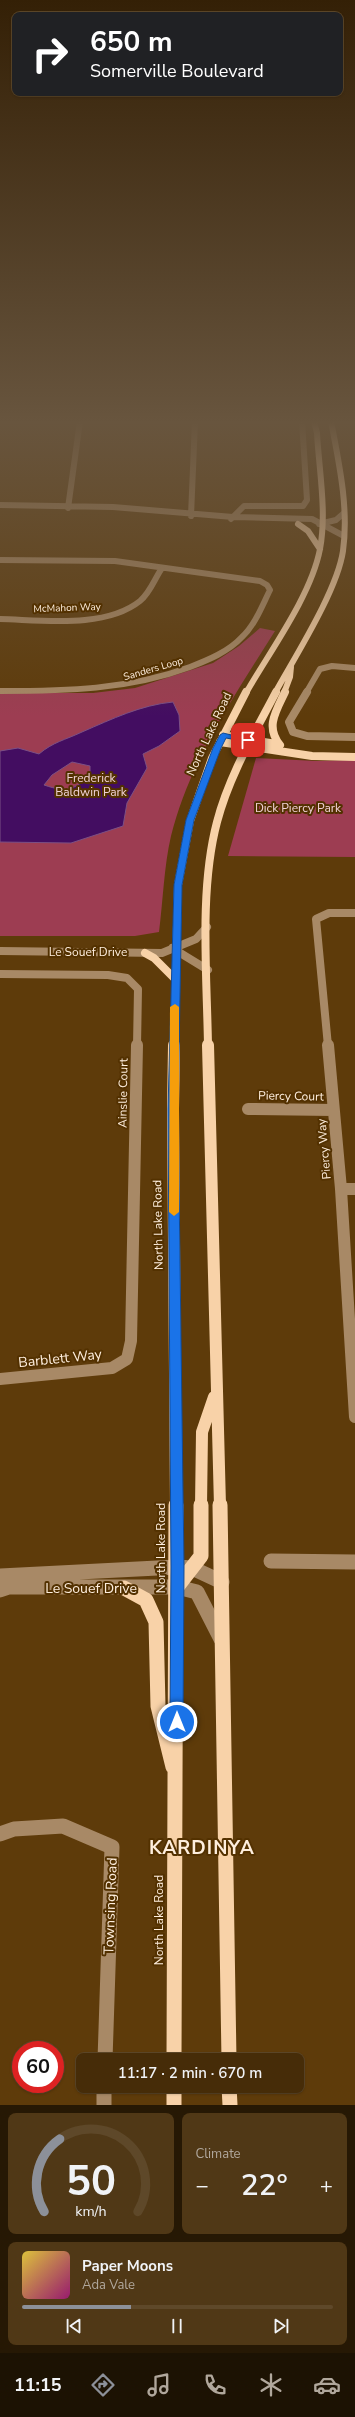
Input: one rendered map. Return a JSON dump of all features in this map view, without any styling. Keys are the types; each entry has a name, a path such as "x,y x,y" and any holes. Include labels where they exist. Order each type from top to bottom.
{"main road":[{"name":"North Lake Road","path":"174,2053 178,1567 173,1109 178,885 190,820 205,776 222,738 306,588 320,549 321,519"},
{"path":"229,2053 222,1582 208,1109 208,970 206,890 217,822 229,785 247,743 329,593 342,552 344,519"},
{"path":"298,524 308,531 320,549"},
{"path":"280,745 271,736 270,727 292,673 291,663"},
{"path":"222,738 312,756 355,757"},
{"path":"247,743 280,745 318,751 355,753"},
{"path":"144,952 154,958 175,979"},
{"path":"177,1587 201,1556 202,1432 217,1389"},
{"path":"124,1588 146,1600 156,1622 158,1706 176,1783"},
{"path":"174,2093 174,2105"},
{"path":"229,2093 230,2105"}],"street":[{"path":"246,519 298,524 321,523 337,519"},
{"path":"313,519 344,536"},
{"path":"0,560 115,561 162,568"},
{"name":"Sanders Loop","path":"0,691 94,691 135,685 180,672 220,655 247,632 270,590 267,585 260,581 162,568"},
{"name":"McMahon Way","path":"0,619 78,619 108,616 130,607 141,600 162,568"},
{"path":"355,668 332,666 320,669 289,722 293,732 307,736 355,737"},
{"name":"Piercy Way","path":"355,913 329,913 316,919 340,1189 355,1417"},
{"name":"Le Souef Drive","path":"0,951 162,953 176,949 196,939 207,927"},
{"name":"Le Souef Drive","path":"0,945 161,946 176,949 208,970"},
{"name":"Ainslie Court","path":"0,974 108,975 127,978 138,989 131,1341"},
{"name":"Piercy Court","path":"248,1109 333,1110"},
{"path":"340,1189 355,1189"},
{"name":"Barblett Way","path":"0,1379 112,1368 127,1359 131,1341"},
{"path":"271,1561 355,1562"},
{"name":"Le Souef Drive","path":"0,1576 9,1574 178,1567 192,1568 222,1582"},
{"name":"Le Souef Drive","path":"0,1590 10,1587 177,1587 197,1592 222,1642"},
{"name":"Townsing Road","path":"0,1834 14,1829 63,1826 112,1846 105,2053"},
{"path":"104,2093 104,2105"}],"green space":[{"name":"Frederick Baldwin Park","path":"260,628 275,631 215,729 179,808 171,836 165,871 159,932 135,936 0,936 0,693 93,693 135,688 213,663 239,646"},
{"name":"Dick Piercy Park","path":"256,758 317,761 355,760 355,857 228,856"}],"shaded area":[{"path":"173,702 179,715 180,731 159,746 143,754 147,768 127,803 123,826 71,843 0,842 0,751 18,748 39,754 54,744 116,718 138,709","holes":["72,762 90,766 90,776 74,787 69,789 59,789 44,785 52,775"]}],"slow traffic":[{"path":"174,1212 173,1109 175,1007"}],"district":[{"name":"KARDINYA","path":"202,1847"}],"route":[{"path":"177,1722 178,1567 173,1109 178,885 190,820 205,776 223,735 248,740"}]}
